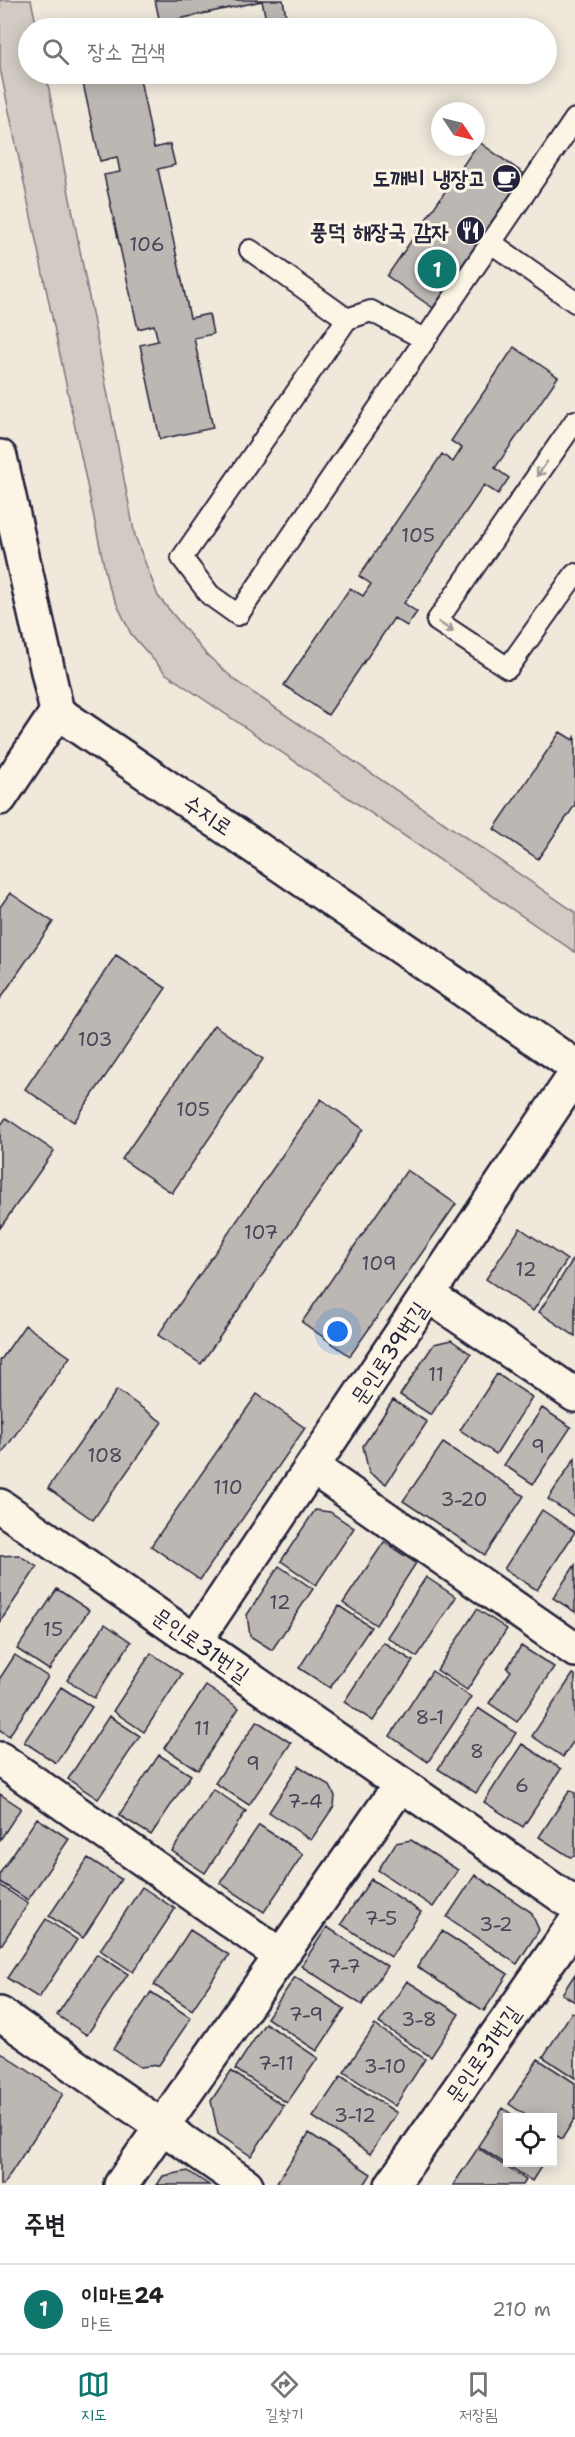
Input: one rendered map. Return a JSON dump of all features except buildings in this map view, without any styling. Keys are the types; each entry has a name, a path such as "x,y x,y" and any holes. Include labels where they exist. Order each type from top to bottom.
{"street":[{"path":"0,457 57,712 0,798"},
{"name":"수지로","path":"57,712 575,1066"},
{"path":"428,1295 575,1075"},
{"name":"문인로39번길","path":"195,1641 428,1295 575,1395"},
{"path":"312,1467 575,1650"},
{"name":"문인로31번길","path":"0,1506 575,1905"},
{"path":"0,1759 281,1956"},
{"path":"121,2185 401,1784"},
{"name":"문인로31번길","path":"392,2185 575,1923"},
{"path":"0,2014 246,2185"}],"lane":[{"path":"424,339 371,311 347,319 182,558 210,595 238,615 575,119"},
{"path":"490,242 575,302"},
{"path":"250,250 347,319"},
{"path":"575,421 437,621 508,668 575,574"}],"shaded area":[{"path":"0,0 31,0 35,18 18,18 18,84 48,84 135,536 158,596 205,653 236,681 575,912 575,952 165,673 131,634 108,585 0,68"}],"place":[{"name":"도깨비 냉장고","path":"507,178"},
{"name":"풍덕 해장국 감자","path":"470,231"},
{"name":"이마트24","path":"437,269"}]}
